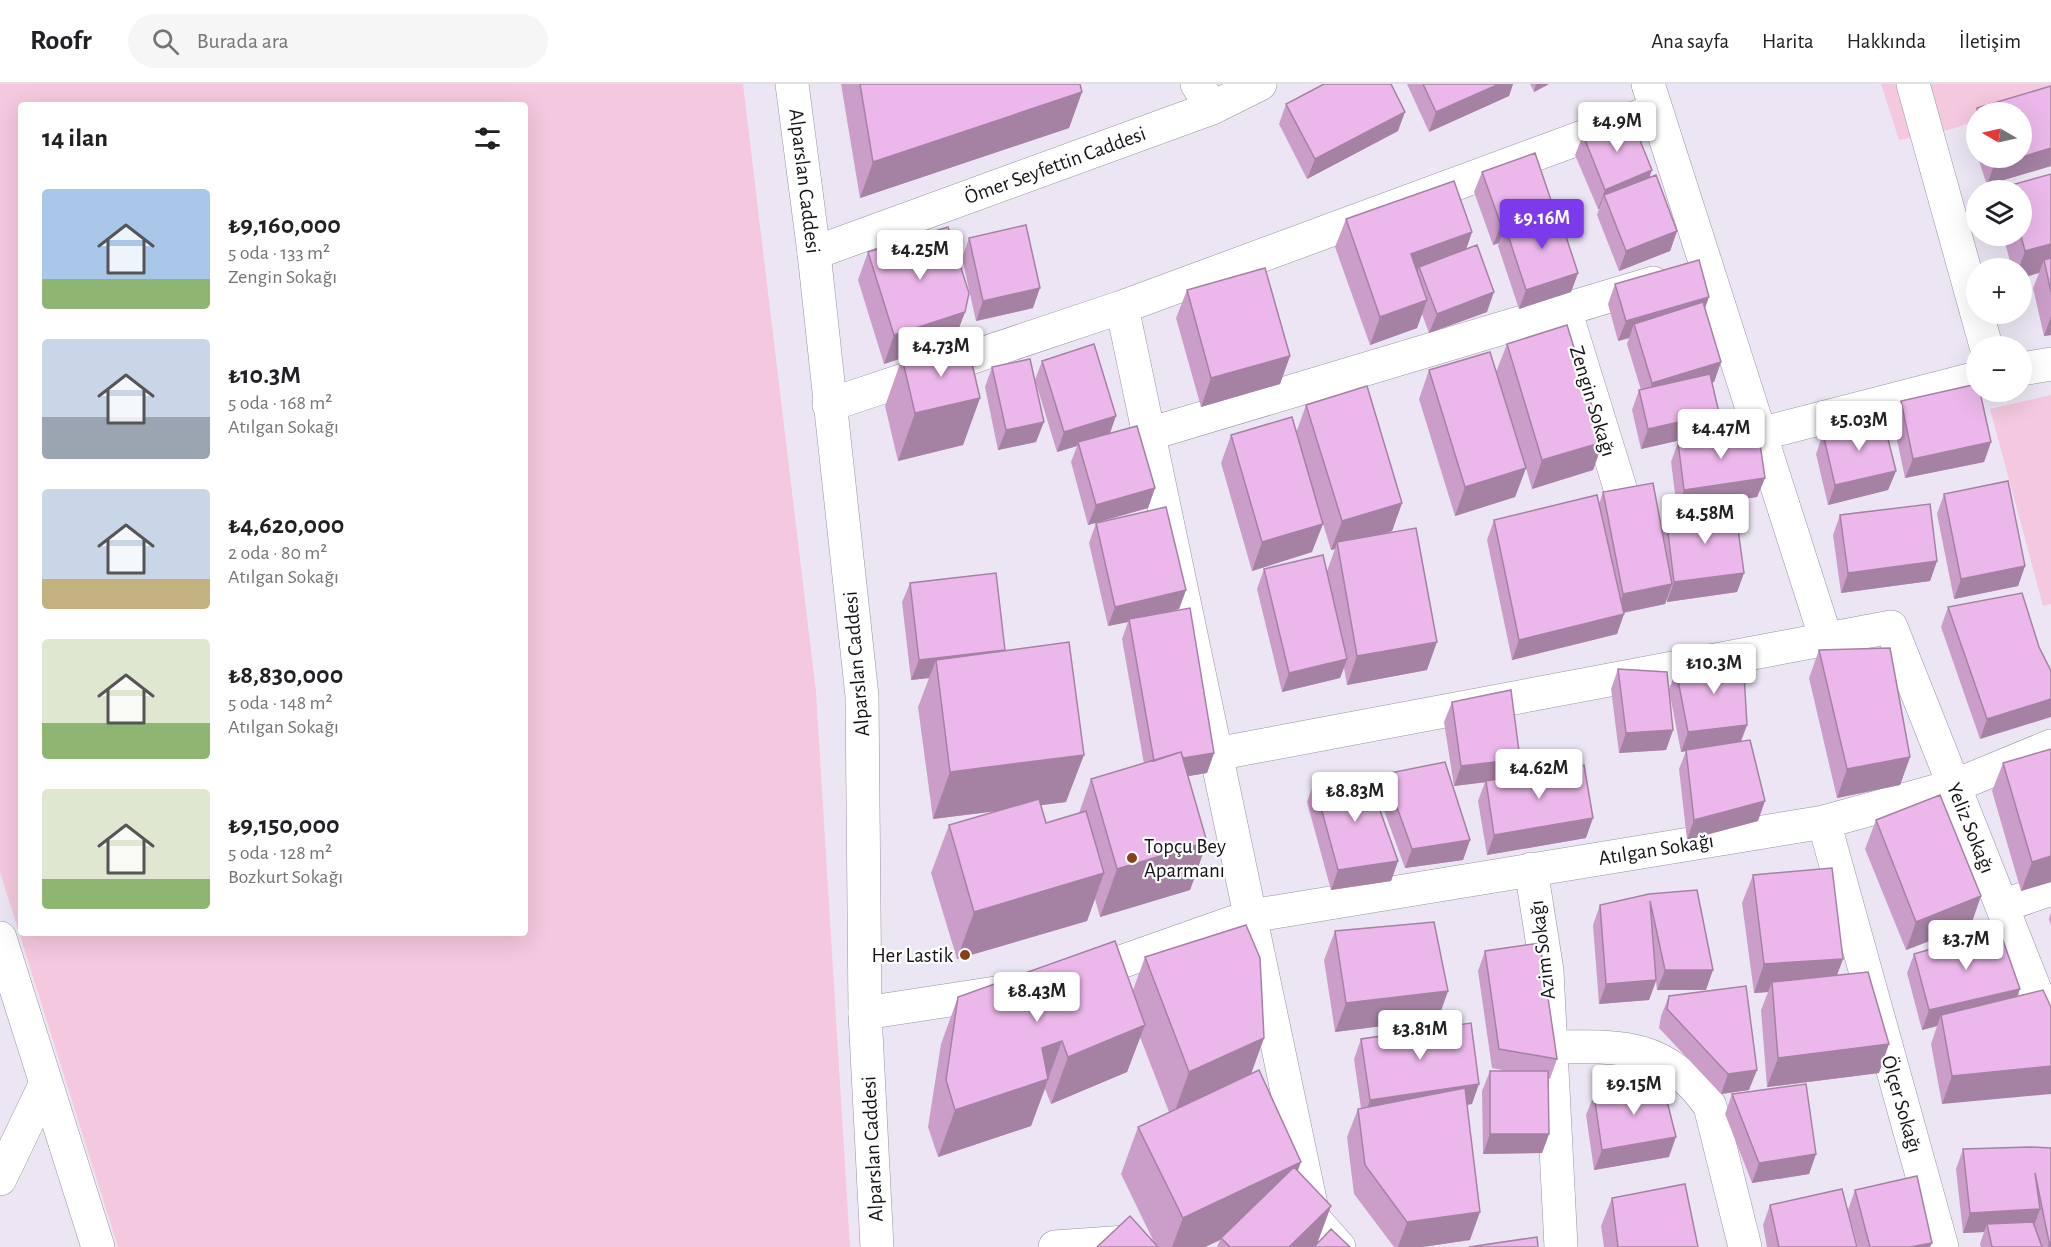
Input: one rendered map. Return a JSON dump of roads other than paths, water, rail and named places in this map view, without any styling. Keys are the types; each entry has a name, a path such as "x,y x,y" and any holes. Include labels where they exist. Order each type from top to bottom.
{"street":[{"name":"Alparslan Caddesi","path":"792,84 814,253 862,696 865,1013 878,1247"},
{"name":"Ömer Seyfettin Caddesi","path":"814,253 1205,96 1260,84"},
{"path":"1913,84 1983,336"},
{"path":"829,405 1122,307 1652,97 1826,639 1216,754"},
{"path":"1149,434 1707,267"},
{"path":"1122,307 1314,1219 1339,1247"},
{"name":"Zengin Sokağı","path":"1565,310 1621,491"},
{"path":"2032,367 2051,364"},
{"path":"1760,434 1966,381"},
{"name":"Yeliz Sokağı","path":"1826,639 1891,627 2051,1030"},
{"name":"Atılgan Sokağı","path":"865,1013 1061,983 1251,916 1824,822 1954,786 2051,746"},
{"name":"Ölçer Sokağı","path":"1824,822 1942,1247"},
{"name":"Azim Sokağı","path":"1532,869 1547,971 1561,1247"},
{"path":"2002,906 2051,889"},
{"path":"0,938 98,1247"},
{"path":"1551,1047 1607,1046 1644,1053 1662,1060 1680,1072 1697,1088 1710,1106 1745,1247"},
{"path":"0,1179 46,1083"},
{"path":"1055,1247 1126,1242 1131,1247"}],"place":[{"name":"Topçu Bey Aparmanı","path":"1132,858"},
{"name":"Her Lastik","path":"965,955"}]}
